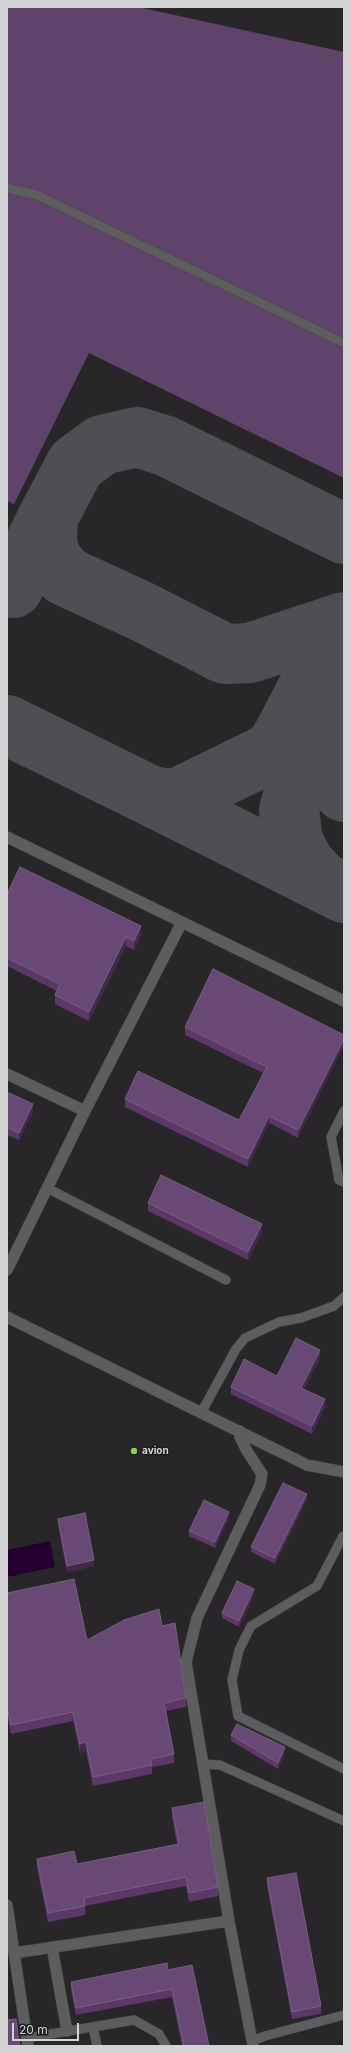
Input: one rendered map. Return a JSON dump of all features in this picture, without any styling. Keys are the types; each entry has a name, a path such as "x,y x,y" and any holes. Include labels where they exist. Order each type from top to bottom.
{"street":[{"path":"7,837 344,1001"},
{"path":"7,1270 85,1111 182,922"},
{"path":"7,1074 85,1111"},
{"path":"7,1317 307,1465 344,1472"},
{"path":"240,1431 240,1437 246,1451 259,1466 262,1474 260,1485 197,1618 186,1662 229,1921 252,2044"},
{"path":"7,1905 28,2042"},
{"path":"14,1953 229,1921"},
{"path":"52,1948 68,2031"}],"lane":[{"path":"7,188 37,195 344,344"},
{"path":"344,1111 331,1137 339,1180 344,1182"},
{"path":"47,1188 226,1280"},
{"path":"201,1413 236,1350 245,1338 279,1322 301,1318 334,1306 344,1297"},
{"path":"344,1535 317,1586 251,1626 239,1650 232,1680 238,1716 344,1768"},
{"path":"203,1764 220,1766 344,1821"},
{"path":"252,2044 265,2036 344,2016"},
{"path":"28,2042 68,2031 134,2020 159,2034 166,2046"},
{"path":"93,2027 97,2046"}],"shaded area":[{"path":"7,7 138,7 344,52 344,478 89,353 14,504 7,501"},
{"path":"50,1541 55,1567 7,1577 7,1550"}],"building":[{"path":"20,867 141,926 134,941 126,937 89,1012 55,995 60,984 7,958 7,894"},
{"path":"213,969 344,1035 344,1039 298,1130 269,1116 248,1159 125,1099 138,1071 239,1120 267,1067 185,1027"},
{"path":"7,1092 33,1104 19,1133 7,1127"},
{"path":"161,1175 262,1224 248,1252 148,1203"},
{"path":"296,1338 320,1350 301,1388 325,1399 312,1426 231,1387 244,1359 277,1376"},
{"path":"283,1483 307,1494 275,1558 251,1547"},
{"path":"204,1500 229,1512 215,1542 189,1531"},
{"path":"85,1513 94,1560 67,1566 58,1519"},
{"path":"74,1579 87,1640 124,1620 159,1609 162,1626 175,1623 186,1698 164,1703 174,1754 151,1759 152,1765 93,1777 86,1742 80,1744 73,1712 11,1725 7,1705 7,1593"},
{"path":"237,1581 254,1589 239,1621 222,1613"},
{"path":"237,1724 285,1747 278,1763 231,1735"},
{"path":"204,1802 218,1887 189,1893 186,1877 84,1898 85,1906 48,1913 37,1859 74,1851 77,1864 179,1844 172,1808"},
{"path":"296,1873 321,2006 292,2012 267,1878"},
{"path":"167,1963 168,1970 192,1965 209,2046 184,2046 172,1989 76,2008 71,1982"},
{"path":"16,2019 20,2046 7,2046 7,2020"}],"taxiway":[{"path":"344,534 166,446 137,437 102,445 76,464 48,517 47,542 51,558 65,576 143,612 225,654 250,653 344,622"},
{"path":"13,588 48,517"},
{"path":"7,725 149,795 168,799 182,796 272,752 280,741 333,640 344,630"},
{"path":"334,711 324,741 328,770 344,792"},
{"path":"321,881 304,863 293,841 289,810 296,786 332,712"},
{"path":"149,795 344,893"}],"place":[{"name":"avion","path":"134,1451"}]}
